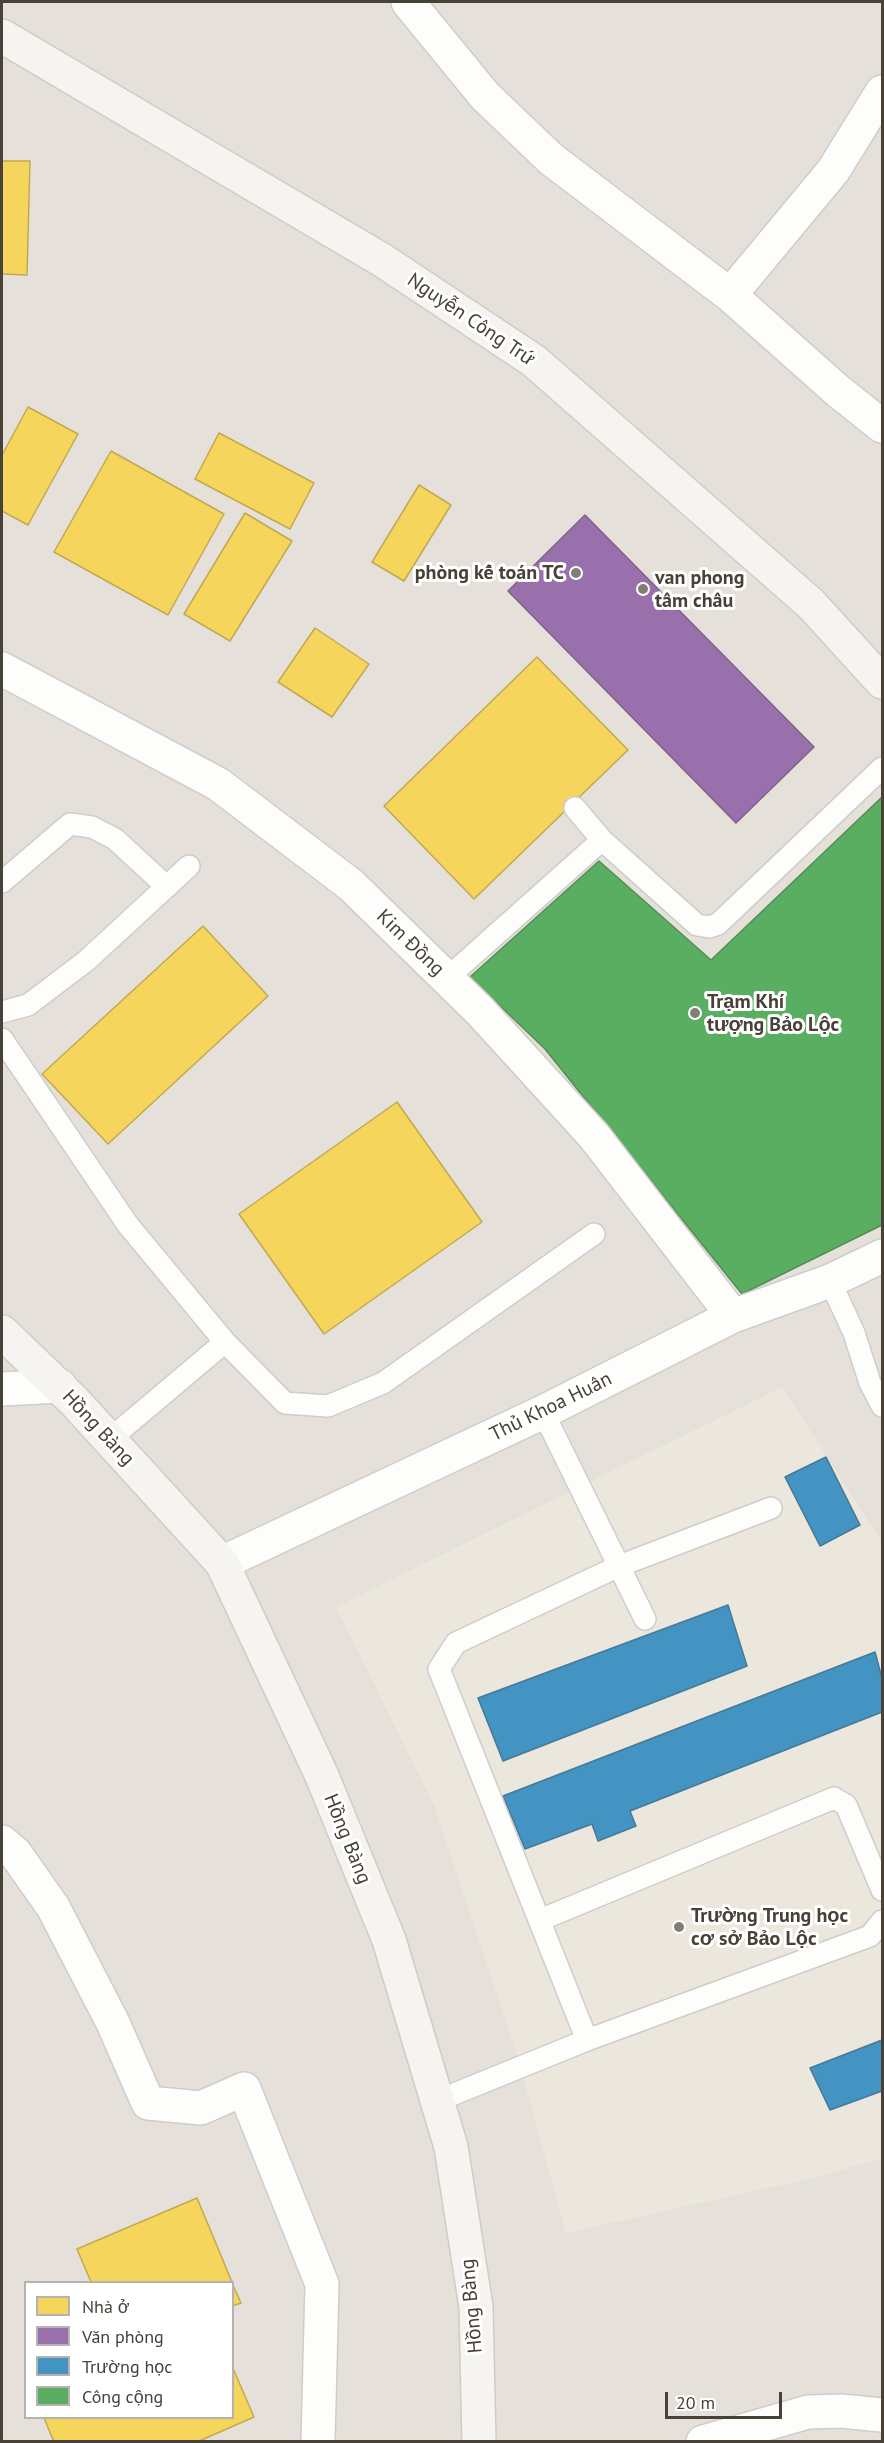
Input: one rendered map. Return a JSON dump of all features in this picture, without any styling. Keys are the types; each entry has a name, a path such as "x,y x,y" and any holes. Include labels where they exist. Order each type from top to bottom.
{"street":[{"path":"408,2 485,96 551,159 730,295 838,391 882,426"},
{"name":"Nguyễn Công Trứ","path":"2,36 382,260 534,361 812,604 882,682"},
{"path":"730,295 833,171 873,110 882,92"},
{"name":"Kim Đồng","path":"2,669 218,784 351,885 480,1011 594,1136 733,1316"},
{"name":"Thủ Khoa Huân","path":"222,1563 543,1412 733,1316 830,1281 882,1256"},
{"name":"Hồng Bàng","path":"2,1332 60,1386 222,1563 322,1776 389,1940 451,2147 476,2307 479,2442"},
{"path":"2,1389 60,1386"},
{"path":"2,1842 15,1853 53,1907 113,2023 148,2103 201,2108 244,2089 322,2284 318,2442"},
{"path":"703,2442 808,2412 841,2411 882,2415"}],"lane":[{"path":"575,808 602,840 697,925 709,927 718,924 882,768"},
{"path":"2,882 70,824 92,827 115,839 167,887"},
{"path":"446,978 602,840"},
{"path":"2,1012 28,1005 86,961 189,866"},
{"path":"2,1039 128,1225 225,1342 285,1403 328,1406 383,1383 594,1234"},
{"path":"830,1281 854,1333 870,1383 882,1406"},
{"path":"110,1439 225,1342"},
{"path":"543,1412 645,1619"},
{"path":"587,2040 439,1670 456,1643 619,1566 771,1508"},
{"path":"540,1920 834,1798 846,1805 882,1890"},
{"path":"437,2101 587,2040 870,1936 882,1921"}],"shaded area":[{"path":"2,2 882,2 882,2441 2,2442"},
{"name":"Trường Trung học cơ sở Bảo Lộc","path":"782,1387 882,1542 882,2158 821,2176 566,2233 515,2048 435,1807 336,1607"}],"building: Nhà ở":[{"path":"2,161 30,161 27,275 2,274"},
{"path":"28,407 78,434 28,525 2,511 2,455"},
{"path":"219,433 314,483 290,529 195,479"},
{"path":"111,451 224,514 168,615 54,552"},
{"path":"419,485 451,505 404,581 372,562"},
{"path":"245,513 292,541 230,641 184,614"},
{"path":"315,628 369,664 332,717 278,682"},
{"path":"537,657 628,750 474,899 384,806"},
{"path":"203,926 268,996 108,1144 42,1074"},
{"path":"778,991 827,1045 775,1092 726,1040"},
{"path":"805,1100 840,1142 815,1163 780,1121"},
{"path":"397,1102 482,1222 324,1334 239,1214"},
{"path":"197,2198 232,2281 91,2281 77,2249"},
{"path":"234,2287 241,2303 234,2305"},
{"path":"234,2371 254,2417 197,2442 54,2442 44,2419 234,2419"}],"building: Văn phòng":[{"path":"585,515 814,747 736,823 508,591"}],"building: Trường học":[{"path":"826,1457 860,1525 820,1546 785,1477"},
{"path":"728,1605 747,1666 503,1761 478,1698"},
{"path":"875,1652 882,1678 882,1712 630,1811 636,1826 598,1841 592,1824 525,1849 503,1796"},
{"path":"882,2040 882,2091 830,2110 810,2068"}],"building: Công cộng":[{"name":"Trạm Khí tượng Bảo Lộc","path":"882,797 882,1225 742,1294 545,1049 470,977 599,861 711,960"}],"place":[{"name":"phòng kế toán TC","path":"576,573"},
{"name":"van phong tâm châu","path":"643,589"},
{"name":"Trạm Khí tượng Bảo Lộc","path":"695,1013"},
{"name":"Trường Trung học cơ sở Bảo Lộc","path":"679,1927"}]}
